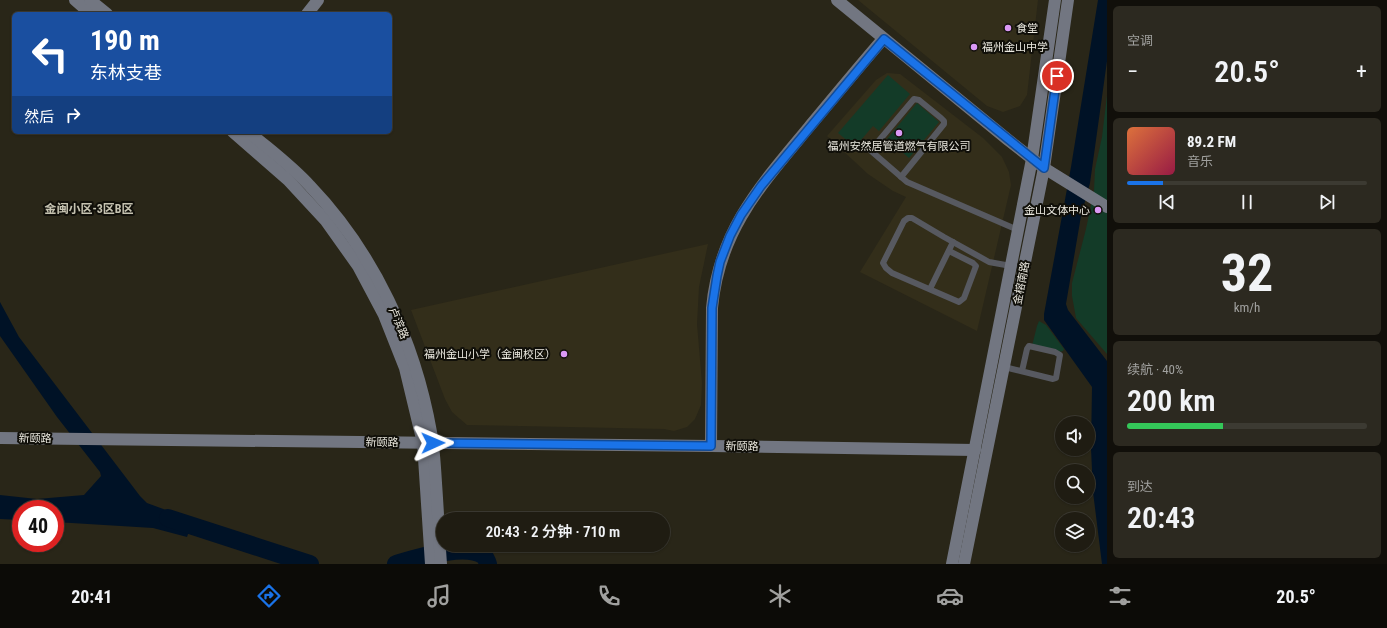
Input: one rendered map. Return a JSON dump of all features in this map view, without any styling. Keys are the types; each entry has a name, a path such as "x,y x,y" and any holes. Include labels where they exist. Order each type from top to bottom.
{"main road":[{"path":"75,0 89,12"},
{"path":"90,0 105,12"},
{"path":"309,12 318,0"},
{"path":"837,0 1032,159 1107,207"},
{"name":"金榕南路","path":"952,564 1032,159 1055,0"},
{"name":"金榕南路","path":"964,564 1044,168 1068,0"},
{"path":"711,446 712,308 720,262 730,236 741,215 761,186 884,39"},
{"path":"235,134 272,165 302,194 326,221 358,266 382,309 399,352 428,443"},
{"name":"卢滨路","path":"251,134 295,170 340,221 372,268 400,323 410,349 424,397 434,535 441,564"},
{"name":"新颐路","path":"0,438 975,450"},
{"path":"431,564 434,535"}],"lane":[{"path":"871,150 914,100 919,100 941,118 944,121 944,124 900,176"},
{"path":"863,144 906,182 1018,230"},
{"path":"949,251 976,266 964,298 959,302 892,273 883,263 904,221 908,218 912,218 989,262 1011,266"},
{"path":"930,289 953,242"},
{"path":"1004,367 1022,372 1053,379 1056,378 1060,355 1055,352 1029,346 1022,372"}],"shaded area":[{"name":"福州金山中学","path":"858,0 1038,0 1027,95 1020,106 1003,112 987,106"},
{"path":"887,73 900,74 983,138 1002,157 1009,172 1011,185 977,331 860,272 906,197 893,191 868,174 827,136 876,80"},
{"name":"福州金山小学（金闽校区）","path":"708,244 699,287 697,324 702,383 701,405 695,419 687,427 674,431 664,429 467,425 452,412 445,399 411,310"}],"green space":[{"path":"888,75 910,94 879,131 873,126 855,147 838,133"},
{"name":"金山文体中心","path":"1107,95 1107,354 1076,318 1072,296 1072,283 1094,191 1095,169 1102,137"},
{"path":"917,103 939,122 909,158 887,139"},
{"path":"1039,321 1046,325 1064,349 1063,351 1059,352 1032,346"}],"water":[{"path":"1098,0 1107,0 1107,61 1090,183 1081,216 1066,304 1068,310 1107,361 1107,564 1102,564 1094,504 1095,464 1092,464 1091,456 1095,456 1095,416 1092,416 1092,387 1044,320"},
{"path":"0,302 19,337 140,496 147,503 193,520 187,537 153,528 64,523 64,500 12,500 12,520 0,519 0,495 37,499 84,495 101,476 100,472 57,417 0,336"}],"waterway":[{"path":"168,518 310,564"},
{"path":"396,564 441,552 465,550 476,552 484,556 488,564"}],"place":[{"name":"食堂","path":"1008,28"},
{"name":"福州金山中学","path":"974,47"},
{"name":"福州安然居管道燃气有限公司","path":"899,133"},
{"name":"金山文体中心","path":"1098,210"},
{"name":"福州金山小学（金闽校区）","path":"564,354"}],"district":[{"name":"金闽小区-3区B区","path":"89,209"}],"route":[{"path":"433,443 711,446 711,322 713,296 720,262 730,236 741,215 761,186 866,58 884,39 1044,168 1057,76"}]}
